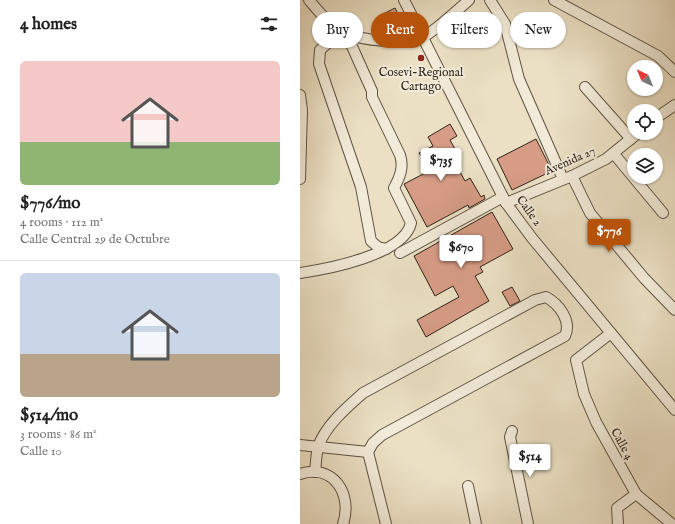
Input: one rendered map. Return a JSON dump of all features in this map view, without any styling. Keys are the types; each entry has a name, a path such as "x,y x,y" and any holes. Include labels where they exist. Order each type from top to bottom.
{"street":[{"path":"309,0 320,12"},
{"name":"Calle 2","path":"404,0 410,12"},
{"path":"429,32 469,0"},
{"path":"490,0 505,24 518,79 567,178 590,213 644,278 675,310"},
{"path":"554,0 658,56 675,72"},
{"path":"322,48 320,50 319,64 361,187 371,241 378,247 386,248"},
{"path":"300,273 355,262 386,248 408,231 411,223 394,188 401,172 402,161 372,97 372,91 353,48"},
{"name":"Calle 2","path":"427,48 505,200 532,238 675,410"},
{"path":"585,87 627,129"},
{"path":"300,95 302,110 300,179"},
{"path":"663,113 675,105"},
{"name":"Avenida 27","path":"400,252 505,200 567,178 614,154 630,140"},
{"path":"614,154 663,213"},
{"path":"315,472 318,446 333,423 363,393 535,300 546,297 554,302 567,322 568,329 565,336 382,435 373,443 368,452 386,524"},
{"name":"Calle 4","path":"611,333 576,360 584,394 596,422 636,494 672,524"},
{"path":"512,431 510,437 528,524"},
{"path":"300,445 368,452"},
{"path":"300,474 315,472 326,475 336,482 343,491 347,508 343,524"},
{"path":"468,486 476,524"},
{"path":"618,524 617,508 636,494"}],"building":[{"path":"395,8 397,12 387,12"},
{"path":"450,124 457,136 450,140 455,149 446,154 457,171 459,170 465,181 470,178 481,197 484,195 485,199 469,208 468,205 427,227 404,184 431,170 419,153 433,146 428,137"},
{"path":"536,139 552,171 512,190 497,159"},
{"path":"492,212 513,249 480,267 483,272 475,276 489,301 426,337 417,320 459,297 453,286 435,296 414,256"},
{"path":"512,287 520,301 510,306 502,292"}],"place":[{"name":"Cosevi-Regional Cartago","path":"421,58"}]}
